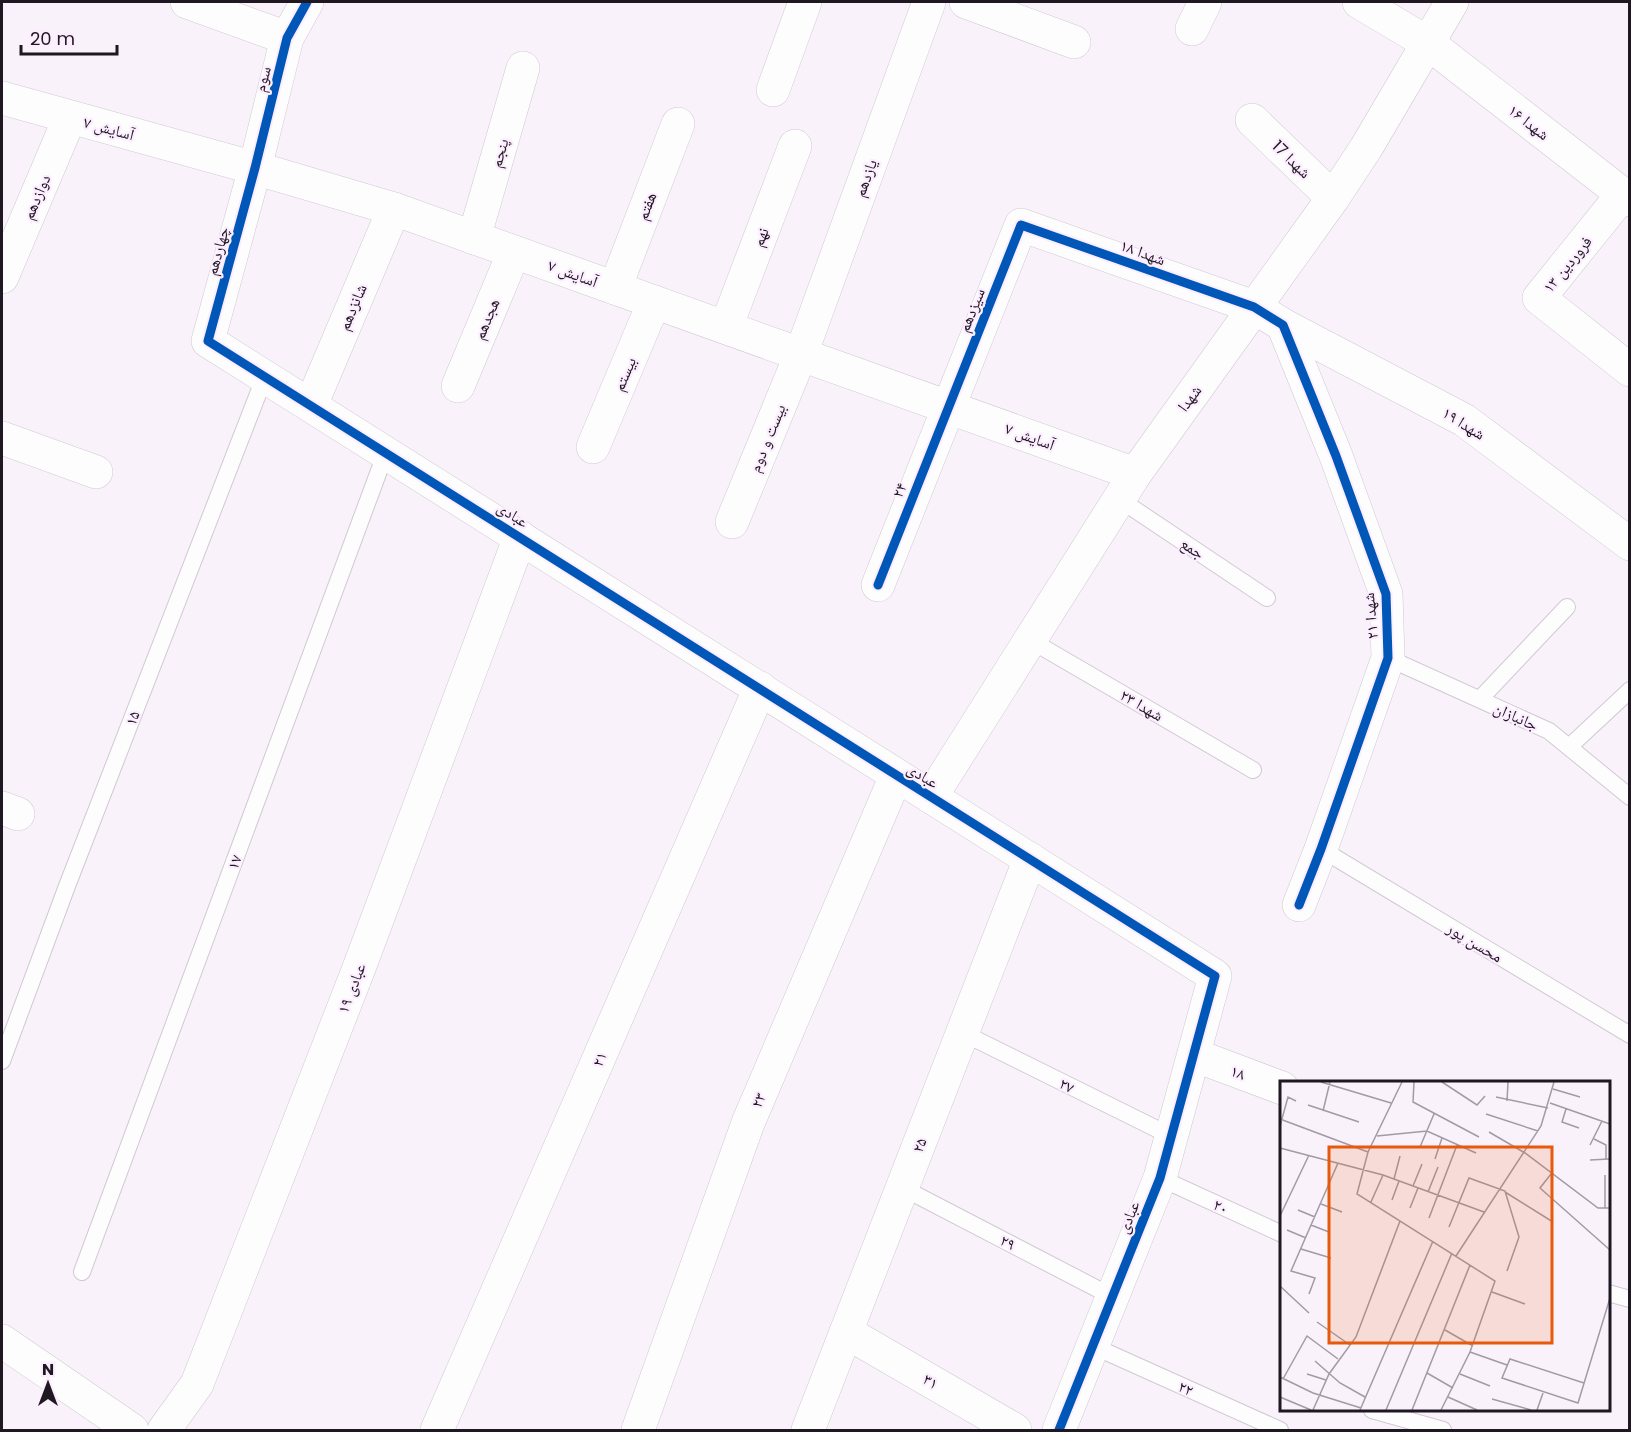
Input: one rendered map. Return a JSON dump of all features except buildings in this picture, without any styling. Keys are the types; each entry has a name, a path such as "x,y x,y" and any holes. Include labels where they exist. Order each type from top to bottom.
{"street":[{"path":"187,2 287,38"},
{"name":"سوم","path":"255,168 287,38 307,2"},
{"path":"772,90 805,2"},
{"name":"یازدهم","path":"801,354 928,2"},
{"path":"966,2 1074,42"},
{"name":"شهدا ۱۶","path":"1359,2 1428,43 1627,194"},
{"name":"شهدا","path":"931,797 1127,486 1333,198 1366,148 1452,2"},
{"name":"پنجم","path":"474,238 523,68"},
{"name":"آسایش ۷","path":"2,98 394,209 949,407 1127,486"},
{"name":"دوازدهم","path":"5,258 70,117"},
{"name":"شهدا 17","path":"1252,120 1333,198"},
{"name":"هفتم","path":"615,288 678,124"},
{"name":"نهم","path":"726,327 795,146"},
{"name":"چهاردهم","path":"208,341 255,168"},
{"name":"فروردین ۱۳","path":"1627,194 1539,298 1629,370"},
{"name":"شانزدهم","path":"311,405 394,209"},
{"name":"شهدا ۱۸","path":"1021,225 1254,308"},
{"name":"سیزدهم","path":"949,407 1021,225"},
{"name":"هجدهم","path":"459,386 514,252"},
{"name":"بیستم","path":"593,447 654,302"},
{"path":"1254,308 1283,325"},
{"name":"شهدا ۱۹","path":"1283,325 1464,420 1629,544"},
{"name":"شهدا ۲۱","path":"1283,325 1336,456 1386,594 1388,658 1299,905"},
{"name":"عبادی","path":"208,341 1215,976 1160,1178 1059,1431"},
{"name":"بیست و دوم","path":"732,522 801,354"},
{"name":"۲۴","path":"878,585 949,407"},
{"path":"2,438 96,472"},
{"name":"عبادی ۱۹","path":"164,1431 197,1384 359,968 520,537"},
{"name":"۲۱","path":"437,1431 760,688"},
{"name":"۲۳","path":"638,1431 748,1123 896,776"},
{"name":"۲۵","path":"808,1431 1030,860"},
{"name":"۱۸","path":"1194,1055 1280,1088"},
{"name":"۳۱","path":"846,1332 1015,1431"},
{"path":"2,1341 132,1431"}],"lane":[{"name":"۱۵","path":"2,1061 67,886 265,376"},
{"name":"۱۷","path":"82,1272 386,452"},
{"name":"جمع","path":"1127,486 1268,598"},
{"path":"1480,699 1567,607"},
{"name":"شهدا ۲۳","path":"1030,639 1253,770"},
{"name":"جانبازان","path":"1388,658 1549,731 1629,797"},
{"path":"1569,747 1629,690"},
{"name":"محسن پور","path":"1321,849 1629,1035"},
{"name":"۲۷","path":"963,1033 1171,1136"},
{"name":"۲۰","path":"1160,1178 1280,1234"},
{"name":"۲۹","path":"903,1188 1113,1297"},
{"path":"1610,1294 1629,1299"},
{"name":"۲۲","path":"1093,1346 1280,1431"},
{"path":"1375,1411 1443,1431"}],"cycle path":[{"path":"307,2 287,38 255,168 208,341 1215,976 1160,1178 1059,1430"},
{"path":"878,585 1021,225 1254,307 1283,325 1336,456 1386,594 1388,658 1299,905"}]}
